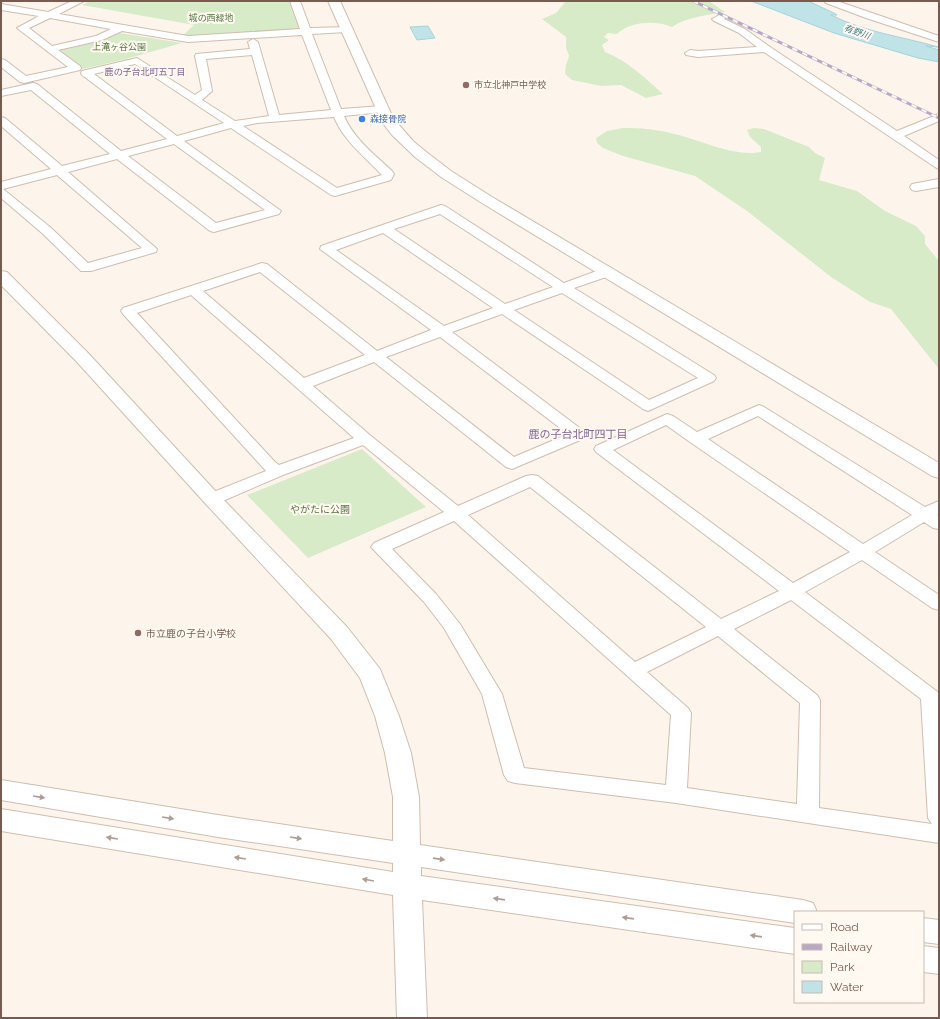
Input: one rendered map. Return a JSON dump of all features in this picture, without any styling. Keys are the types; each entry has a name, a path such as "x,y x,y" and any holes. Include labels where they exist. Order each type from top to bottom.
{"street":[{"path":"1,62 24,80 76,68 22,28 79,1"},
{"path":"1,93 33,86 119,155 214,228 275,211 86,73 137,62 335,192 387,177 388,174 358,145 344,128 323,79 295,1"},
{"path":"334,1 382,110 399,136 416,153 459,183 939,472"},
{"path":"829,1 939,39"},
{"path":"4,5 49,15 188,40 346,29"},
{"path":"727,13 717,19 742,31 766,49 939,165"},
{"path":"51,49 99,38 120,28"},
{"path":"252,36 255,52 275,119"},
{"path":"690,53 698,54 766,49"},
{"path":"196,100 207,91 200,56 255,52"},
{"path":"1,74 13,71"},
{"path":"1,186 231,125 275,119 382,110"},
{"path":"896,135 939,117"},
{"path":"1,120 151,249 86,268 46,230 1,192"},
{"path":"921,185 939,183"},
{"path":"277,472 128,311 262,267 512,464 579,435 442,331 326,249 441,209 562,287 709,378 648,406 385,229"},
{"path":"303,384 442,331 607,272"},
{"path":"1,276 83,358 212,499 339,633 370,675 387,716 398,753 406,797 406,854 412,1018"},
{"path":"193,289 366,440 456,513 681,713 676,795"},
{"path":"696,439 759,410 932,510 939,524"},
{"path":"939,604 667,419 602,449 931,696 939,818"},
{"path":"212,499 277,472 366,440"},
{"path":"808,814 810,700 532,480 380,547 430,598 451,624 492,694 515,775 676,795 939,834"},
{"path":"634,670 793,591 863,552 932,510"},
{"path":"1,790 218,826 796,911"},
{"path":"1,820 407,886 794,941"},
{"path":"924,930 939,932"},
{"path":"924,959 939,962"}],"green space":[{"name":"城の西緑地","path":"90,1 292,1 302,29 199,37 182,36 194,25 82,5"},
{"path":"566,1 709,1 725,12 704,15 684,21 672,27 658,23 636,24 629,26 617,34 608,33 604,37 609,40 602,45 605,52 629,65 663,94 646,98 621,85 601,86 572,80 565,74 569,56 566,48 566,37 542,19 556,13"},
{"name":"上滝ヶ谷公園","path":"120,33 182,43 126,59 83,69 56,50 103,40"},
{"path":"623,128 661,131 728,150 750,153 761,152 761,147 750,137 747,130 754,128 764,129 809,147 815,153 825,158 819,180 857,191 885,211 916,226 925,236 925,244 939,261 939,369 891,309 870,302 831,277 747,211 695,176 623,156 603,148 597,143 596,138 607,131"},
{"name":"やがたに公園","path":"362,449 426,507 308,558 247,495"}],"water":[{"name":"有野川","path":"751,1 808,1 837,15 831,15 858,26 938,47 926,46 939,50 939,62 918,58 834,33"},
{"path":"428,26 435,38 417,40 410,27"}],"railway":[{"path":"693,1 939,118"}],"place":[{"name":"市立北神戸中学校","path":"466,85"},
{"name":"森接骨院","path":"362,119"},
{"name":"市立鹿の子台小学校","path":"138,633"}],"district":[{"name":"鹿の子台北町五丁目","path":"145,72"},
{"name":"鹿の子台北町四丁目","path":"578,434"}]}
